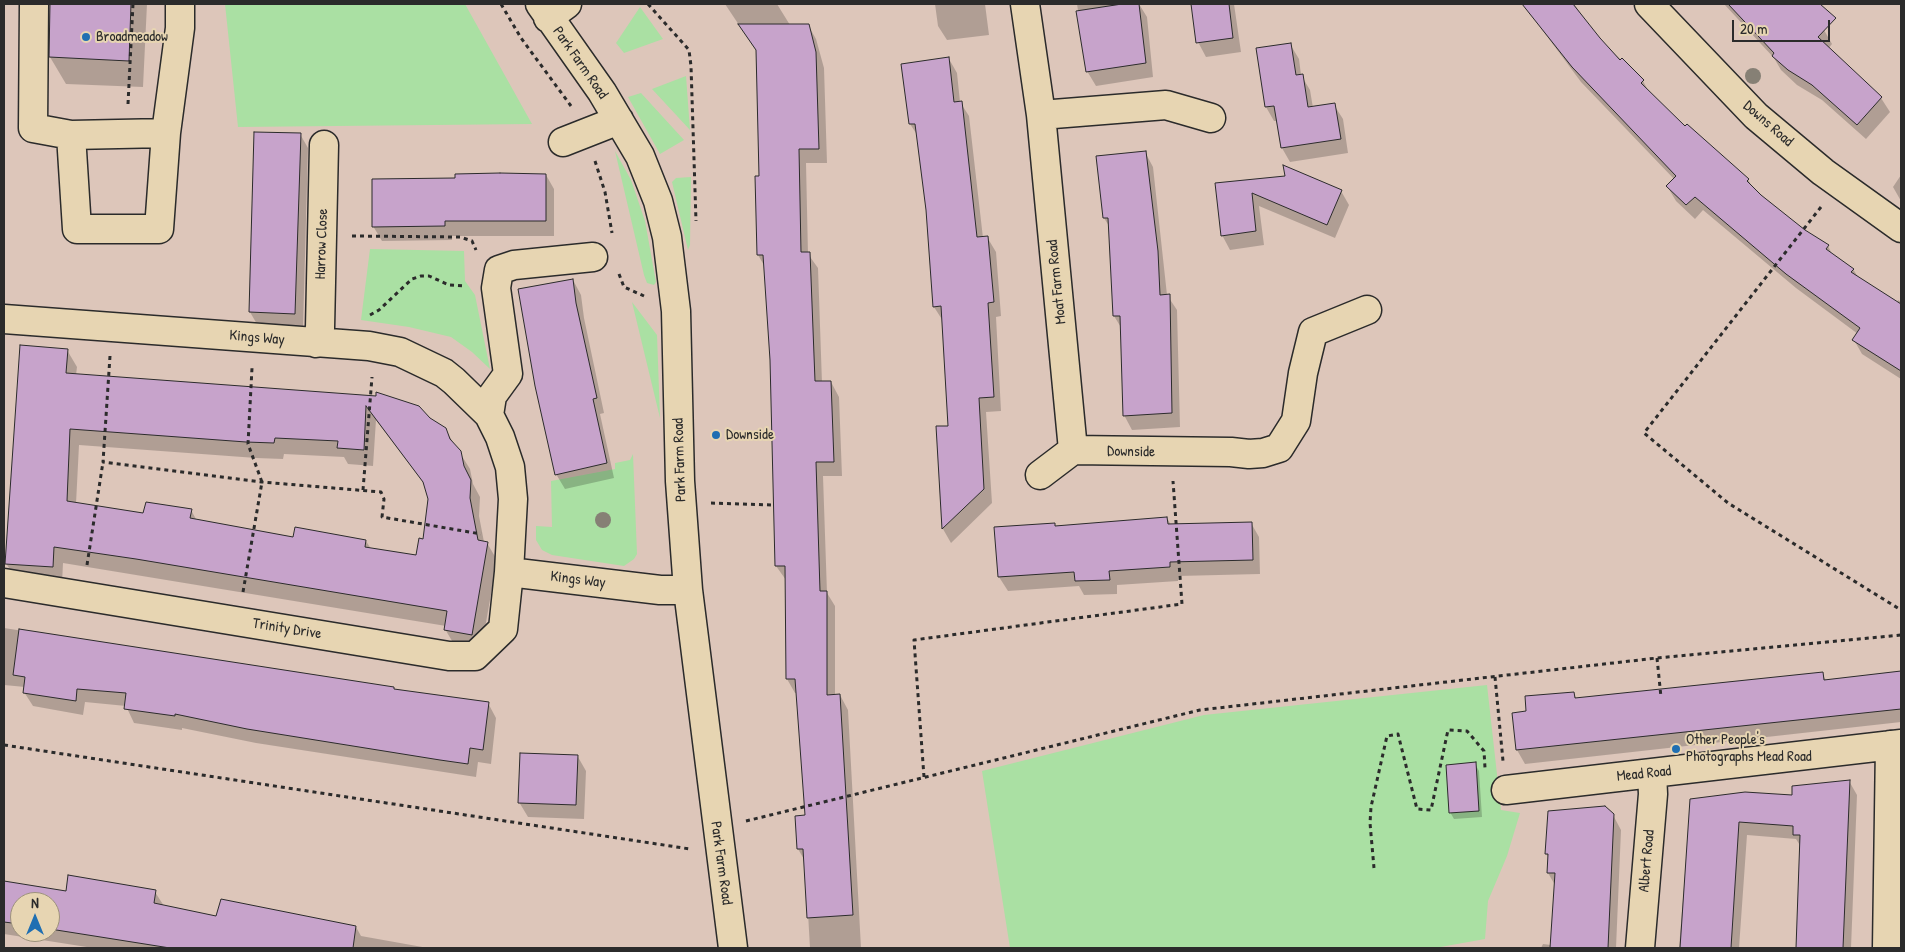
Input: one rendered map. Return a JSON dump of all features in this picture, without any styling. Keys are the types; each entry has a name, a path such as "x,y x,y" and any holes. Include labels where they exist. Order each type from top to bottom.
{"street":[{"path":"34,4 33,128 71,135 166,133"},
{"path":"71,135 77,229 159,229 166,133 177,55 180,4"},
{"name":"Moat Farm Road","path":"1025,4 1041,115 1073,450"},
{"name":"Downs Road","path":"1649,4 1756,116 1823,172 1901,228"},
{"name":"Park Farm Road","path":"552,8 648,172 662,219 670,258 676,311 680,480 688,590 733,948"},
{"path":"1041,115 1166,105 1211,118"},
{"path":"563,142 619,120"},
{"name":"Harrow Close","path":"316,343 320,328 324,145"},
{"path":"489,415 492,396 508,374 497,279 514,265 593,257"},
{"name":"Downside","path":"1073,450 1263,454 1279,448 1296,422 1303,373 1313,332 1367,310"},
{"name":"Kings Way","path":"4,319 369,346 400,352 444,373 489,415 500,437 510,467 514,499 509,572 660,590 688,590"},
{"path":"1040,475 1073,450"},
{"name":"Trinity Drive","path":"4,583 440,654 475,656 503,628 509,572"},
{"path":"1887,948 1896,744"},
{"name":"Mead Road","path":"1506,790 1896,744"},
{"name":"Albert Road","path":"1640,948 1653,794 1652,773"}],"path":[{"path":"127,134 133,4"},
{"path":"648,4 689,50 697,228"},
{"path":"1825,203 1644,433 1728,503 1901,610"},
{"path":"323,236 467,238 472,241 497,279 449,285 430,276 421,276 412,279 379,310 366,316"},
{"path":"86,572 103,462 110,353"},
{"path":"241,600 262,482 248,444 252,361"},
{"path":"363,490 372,372"},
{"path":"103,462 262,482 381,492 384,499 382,517 486,534"},
{"path":"924,776 914,640 1182,604 1173,473"},
{"path":"705,502 773,506"},
{"path":"738,823 1200,710 1656,658 1901,635"},
{"path":"1656,658 1661,697"},
{"path":"1374,868 1370,823 1387,736 1398,734 1417,809 1430,810 1448,730 1467,731 1484,751 1487,791 1506,790 1495,677"},
{"path":"4,745 696,850"}],"green space":[{"path":"225,4 465,4 532,124 238,127"},
{"path":"640,7 663,39 624,53 616,43"},
{"path":"686,76 690,130 652,89"},
{"path":"641,93 684,140 660,154 628,97"},
{"path":"615,151 631,180 645,221 656,282 654,285 647,283 644,275"},
{"path":"691,177 690,245 688,250 672,182 676,178"},
{"path":"370,249 464,251 465,281 475,295 490,369 472,352 451,337 409,327 361,320"},
{"path":"632,302 657,335 660,418"},
{"path":"633,454 637,554 634,559 624,566 552,555 542,550 536,540 536,526 552,527 551,481 615,469 615,463 630,460"},
{"path":"1487,685 1501,810 1520,813 1507,856 1488,901 1485,939 1435,948 1010,948 982,771 1204,715"}],"building":[{"name":"Broadmeadow","path":"50,4 131,4 129,61 49,57"},
{"path":"1122,4 1139,4 1146,63 1086,72 1076,11"},
{"path":"1191,4 1229,4 1233,38 1196,43"},
{"path":"1522,4 1573,4 1620,60 1622,58 1644,80 1641,83 1685,126 1687,124 1749,179 1747,181 1761,195 1805,230 1829,245 1826,249 1854,269 1851,272 1901,304 1901,371 1852,340 1860,328 1786,274 1695,197 1686,205 1666,186 1676,176 1572,67"},
{"path":"1728,4 1820,4 1836,18 1818,37 1882,97 1857,125 1812,85 1788,70 1772,56 1774,53"},
{"path":"738,24 809,24 816,52 819,149 799,149 801,252 810,252 815,381 831,381 834,462 816,462 820,591 827,591 827,695 840,694 853,915 807,918 803,849 797,849 795,816 805,815 795,679 786,679 785,566 775,566 770,360 763,255 757,255 755,176 759,176 756,50"},
{"path":"1291,43 1296,75 1303,74 1308,107 1335,103 1341,139 1281,148 1274,106 1265,107 1256,48"},
{"path":"949,57 954,102 962,101 977,237 988,236 994,302 988,303 994,397 979,398 984,489 942,529 936,426 948,426 941,306 933,307 926,210 915,124 909,124 901,64"},
{"path":"254,132 301,133 295,314 249,312"},
{"path":"1146,151 1158,251 1160,295 1170,294 1172,413 1123,416 1120,316 1113,316 1108,218 1103,218 1096,156"},
{"path":"1283,165 1342,190 1327,225 1252,193 1256,231 1221,236 1215,183 1285,176"},
{"path":"455,174 546,174 546,221 445,221 445,226 372,227 372,179 455,178"},
{"path":"573,279 576,303 597,398 593,399 607,463 555,475 535,386 518,289"},
{"path":"20,345 68,349 66,373 376,396 376,392 419,406 430,418 446,428 450,439 461,451 464,466 471,480 470,498 478,540 488,542 472,635 444,630 447,611 136,559 54,547 53,567 5,564","holes":["366,406 423,482 428,499 423,539 419,538 416,555 365,547 366,540 295,527 293,537 190,518 192,509 146,502 143,513 67,501 70,429 246,442 274,443 275,438 338,441 337,448 364,450"]},
{"path":"1167,517 1168,524 1252,522 1253,560 1170,562 1170,567 1109,571 1110,580 1075,581 1074,572 998,577 994,527 1055,523 1055,526"},
{"path":"19,629 394,687 394,689 489,702 483,750 470,748 468,764 247,729 175,714 175,716 124,709 126,693 77,689 76,701 23,693 25,677 13,675"},
{"path":"1901,671 1901,709 1516,750 1512,713 1526,711 1525,696 1574,692 1575,698 1823,672 1824,680"},
{"path":"520,753 578,755 576,805 518,803"},
{"path":"1476,762 1479,811 1449,813 1446,765"},
{"path":"1850,780 1843,948 1796,948 1800,835 1793,835 1793,826 1739,822 1731,948 1680,948 1690,799 1745,792 1792,795 1792,786"},
{"path":"1605,806 1614,814 1608,948 1550,948 1555,873 1547,873 1548,854 1545,854 1548,811"},
{"path":"68,875 156,890 154,903 216,916 221,899 356,926 353,948 170,948 60,931 60,892 10,892 10,923 4,922 4,881 66,891"}],"place":[{"name":"Broadmeadow","path":"86,37"},
{"name":"Downside","path":"716,435"},
{"name":"Other People's Photographs Mead Road","path":"1676,749"}]}
